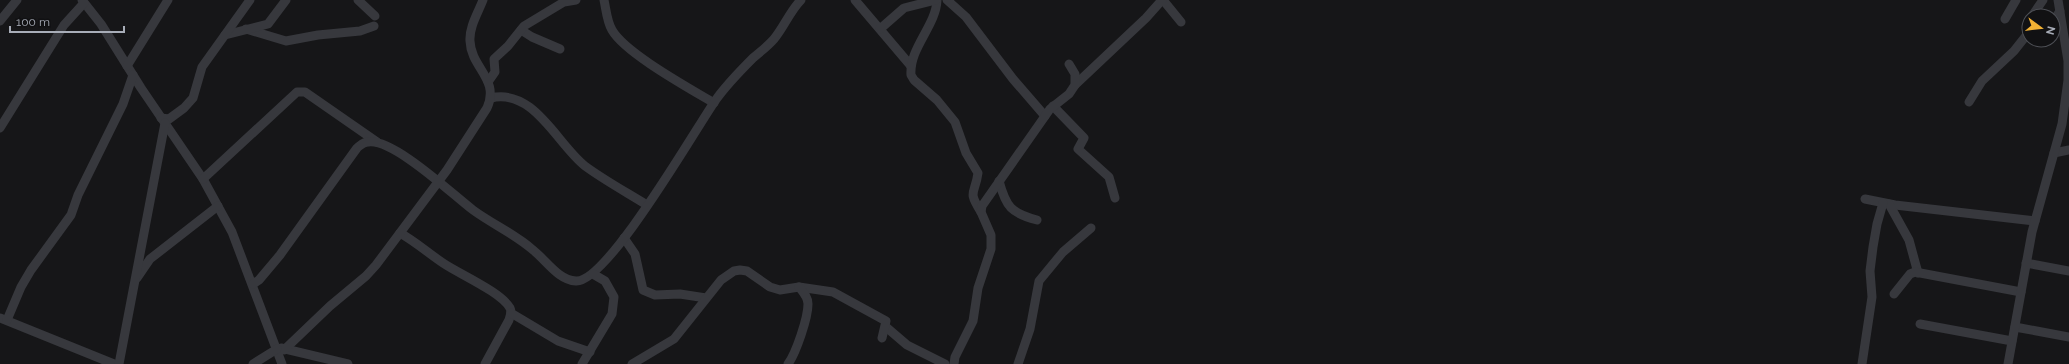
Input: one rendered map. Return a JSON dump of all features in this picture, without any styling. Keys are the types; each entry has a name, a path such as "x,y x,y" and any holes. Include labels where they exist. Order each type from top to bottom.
{"street":[{"path":"0,21 17,0"},
{"path":"127,66 168,0"},
{"path":"163,121 169,119 184,108 193,98 202,67 250,0"},
{"path":"225,35 268,24 286,0"},
{"path":"358,0 375,16"},
{"path":"253,364 279,348 366,276 439,182 473,130 491,98 488,82 472,53 470,42 471,31 484,0"},
{"path":"488,82 495,72 494,59 508,46 524,26 564,2 576,0"},
{"path":"604,0 611,29 622,42 677,81 714,103"},
{"path":"203,179 291,95 297,92 305,92 357,127 376,142 387,146 412,162 439,182 472,210 518,238 565,277 579,281 593,274 605,262 624,238 666,179 714,103 736,76 774,38 801,0"},
{"path":"855,0 912,66"},
{"path":"880,29 904,8 936,0 934,15 921,40 912,66 911,75 914,80 937,100 955,122 966,153 978,173 972,191 972,200 981,212 991,235 991,249 978,288 973,321 955,357 954,364"},
{"path":"948,0 966,17 1013,80 1045,116"},
{"path":"981,212 984,201 1053,106 1069,94 1075,85 1163,0 1181,22"},
{"path":"2005,19 2016,0"},
{"path":"2008,364 2020,292 2035,221 2062,124 2068,80 2068,55 2063,13 2058,0"},
{"path":"0,128 64,25 83,1 101,24 163,121 203,179 218,206 232,232 279,348 282,364"},
{"path":"246,29 286,41 318,34 360,31 374,26"},
{"path":"521,30 532,37 560,49"},
{"path":"1969,102 1982,81 1993,72 2021,42"},
{"path":"1069,64 1075,74 1075,85"},
{"path":"114,364 4,319 20,287 70,215 78,195 123,104 133,75"},
{"path":"491,98 503,95 522,103 537,113 568,150 584,165 647,205"},
{"path":"1053,106 1084,138 1078,150 1109,177 1115,198"},
{"path":"119,364 163,121"},
{"path":"253,284 259,280 284,250 357,148 363,143 376,142"},
{"path":"2054,153 2069,150"},
{"path":"999,181 1005,202 1009,207 1021,216 1037,220"},
{"path":"1865,199 1886,203 2035,221"},
{"path":"1886,203 1909,240 1918,272"},
{"path":"1862,364 1872,297 1870,271 1873,246 1877,224 1886,203"},
{"path":"134,284 150,259 218,206"},
{"path":"1018,364 1030,329 1040,281 1063,252 1091,228"},
{"path":"400,233 416,242 443,263 498,297 509,307 511,313 509,320 485,364"},
{"path":"624,238 635,254 643,290 655,295 680,294 706,298"},
{"path":"2026,263 2069,271"},
{"path":"632,364 674,339 721,280 734,271 740,270 753,274 770,287 780,290 799,287 833,292 886,321 886,327 882,338"},
{"path":"1894,294 1910,274 1918,272 2020,292"},
{"path":"582,364 612,314 614,297 605,282 593,274"},
{"path":"788,364 798,346 808,303 805,295 799,287"},
{"path":"511,313 558,341 590,352"},
{"path":"1920,324 2012,341"},
{"path":"886,327 907,345 922,354 945,364"},
{"path":"2014,327 2069,337"},
{"path":"279,348 348,364"}]}
